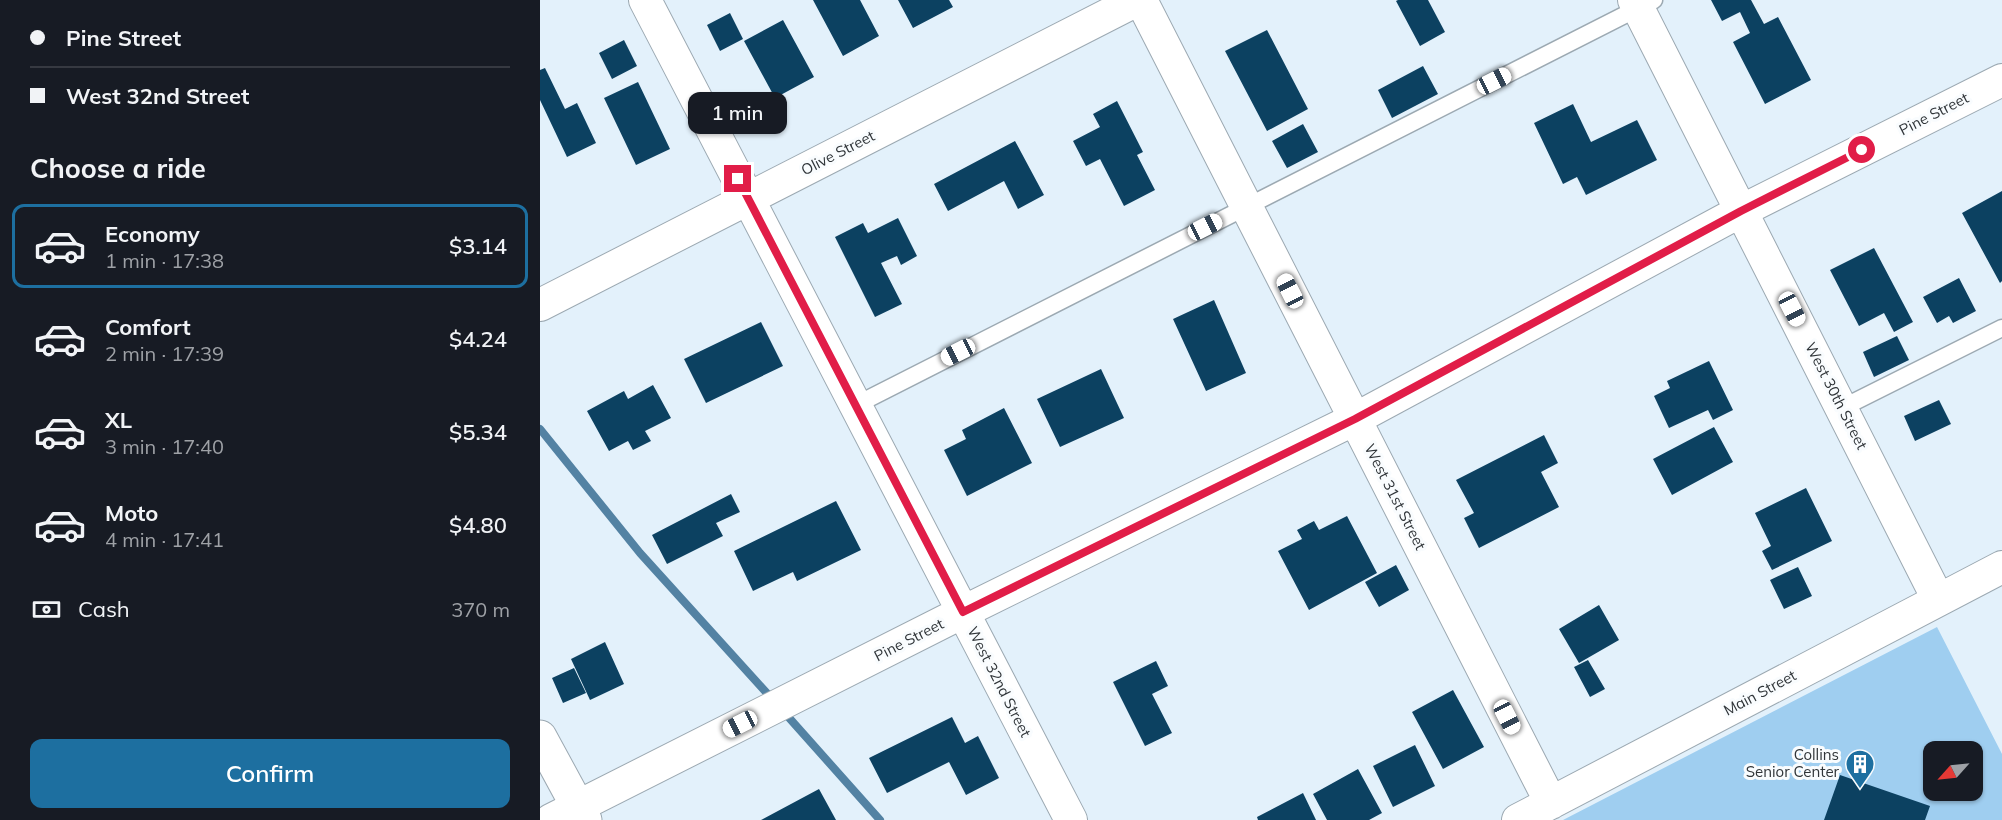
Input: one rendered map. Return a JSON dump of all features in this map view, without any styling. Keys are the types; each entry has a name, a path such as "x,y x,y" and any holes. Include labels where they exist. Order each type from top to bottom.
{"street":[{"name":"West 32nd Street","path":"645,0 1071,820"},
{"name":"Olive Street","path":"540,305 1137,0"},
{"name":"West 31st Street","path":"1141,0 1551,803"},
{"name":"West 30th Street","path":"1642,3 1741,211 1938,600"},
{"name":"Pine Street","path":"571,815 760,714 1355,419 1741,211 2002,80"},
{"name":"Main Street","path":"1518,820 2002,567"},
{"path":"540,737 571,815"}],"lane":[{"path":"855,405 1642,3"},
{"path":"1842,408 2002,328"}],"shaded area":[{"path":"1937,627 2002,754 2002,820 1563,820"}],"building":[{"path":"813,0 860,0 879,36 843,56"},
{"path":"898,0 949,0 953,7 913,28"},
{"path":"1428,0 1445,32 1420,46 1396,1"},
{"path":"1711,0 1751,0 1764,24 1778,17 1811,80 1765,104 1733,42 1750,33 1740,12 1722,21"},
{"path":"730,13 743,39 720,51 707,25"},
{"path":"783,20 814,77 775,98 744,41"},
{"path":"1267,30 1308,109 1267,131 1225,51"},
{"path":"624,40 637,66 612,79 599,53"},
{"path":"1423,66 1438,94 1392,118 1378,90"},
{"path":"545,68 565,109 577,103 596,143 567,157 540,100 540,70"},
{"path":"638,82 670,149 636,165 604,98"},
{"path":"1117,101 1143,152 1137,155 1155,190 1124,206 1100,159 1086,166 1073,141 1100,127 1093,114"},
{"path":"1573,104 1591,142 1637,120 1657,160 1586,195 1577,177 1563,184 1534,123"},
{"path":"1303,124 1318,152 1287,168 1272,141"},
{"path":"1015,141 1044,195 1018,209 1004,181 948,211 934,184"},
{"path":"2002,191 2002,281 2000,283 1962,213"},
{"path":"898,218 917,256 901,265 897,256 881,263 902,304 875,317 835,237 863,223 868,233"},
{"path":"1874,248 1913,322 1894,332 1884,313 1859,326 1830,270"},
{"path":"1959,278 1976,311 1953,323 1949,316 1937,323 1923,297"},
{"path":"1214,300 1246,373 1206,391 1173,319"},
{"path":"761,322 783,366 706,403 684,359"},
{"path":"1897,336 1909,360 1874,377 1863,352"},
{"path":"1709,361 1733,410 1713,420 1708,410 1669,428 1654,396 1670,388 1667,381"},
{"path":"1101,369 1124,418 1060,447 1037,399"},
{"path":"653,385 671,418 645,431 651,441 633,450 628,441 609,451 587,411 624,391 628,399"},
{"path":"1939,400 1951,424 1915,441 1904,416"},
{"path":"1004,408 1032,463 967,496 944,450 966,439 962,430"},
{"path":"1714,427 1733,462 1672,495 1653,459"},
{"path":"1544,435 1558,463 1541,472 1559,507 1479,548 1464,518 1474,513 1456,480"},
{"path":"1806,488 1832,541 1772,570 1762,551 1771,546 1755,513"},
{"path":"731,494 740,512 716,523 723,536 667,564 652,535"},
{"path":"836,501 861,550 797,581 793,572 753,591 734,551"},
{"path":"1347,516 1377,573 1309,610 1278,551 1302,539 1297,530 1314,521 1319,530"},
{"path":"1396,565 1409,590 1379,607 1365,582"},
{"path":"1798,567 1812,596 1784,609 1770,580"},
{"path":"1599,605 1619,640 1579,663 1559,629"},
{"path":"605,642 624,684 590,700 571,659"},
{"path":"1588,660 1605,689 1590,697 1574,667"},
{"path":"1156,661 1168,686 1152,694 1172,733 1145,746 1113,682"},
{"path":"574,668 586,693 563,703 552,678"},
{"path":"1453,690 1484,747 1443,769 1412,712"},
{"path":"952,717 965,743 978,736 999,778 966,795 949,762 887,793 869,758"},
{"path":"1415,745 1435,786 1393,807 1373,766"},
{"path":"1358,769 1382,813 1369,820 1327,820 1313,794"},
{"name":"Collins Senior Center","path":"1840,775 1930,806 1925,820 1824,820"},
{"path":"819,789 836,820 761,820"},
{"path":"1303,793 1316,820 1258,820 1257,817"}],"waterway":[{"path":"540,429 640,553 774,701"},
{"path":"783,711 880,820"}],"place":[{"name":"Collins Senior Center","path":"1860,790"}],"route":[{"path":"738,179 963,612 1355,419 1741,211 1862,150"}]}
